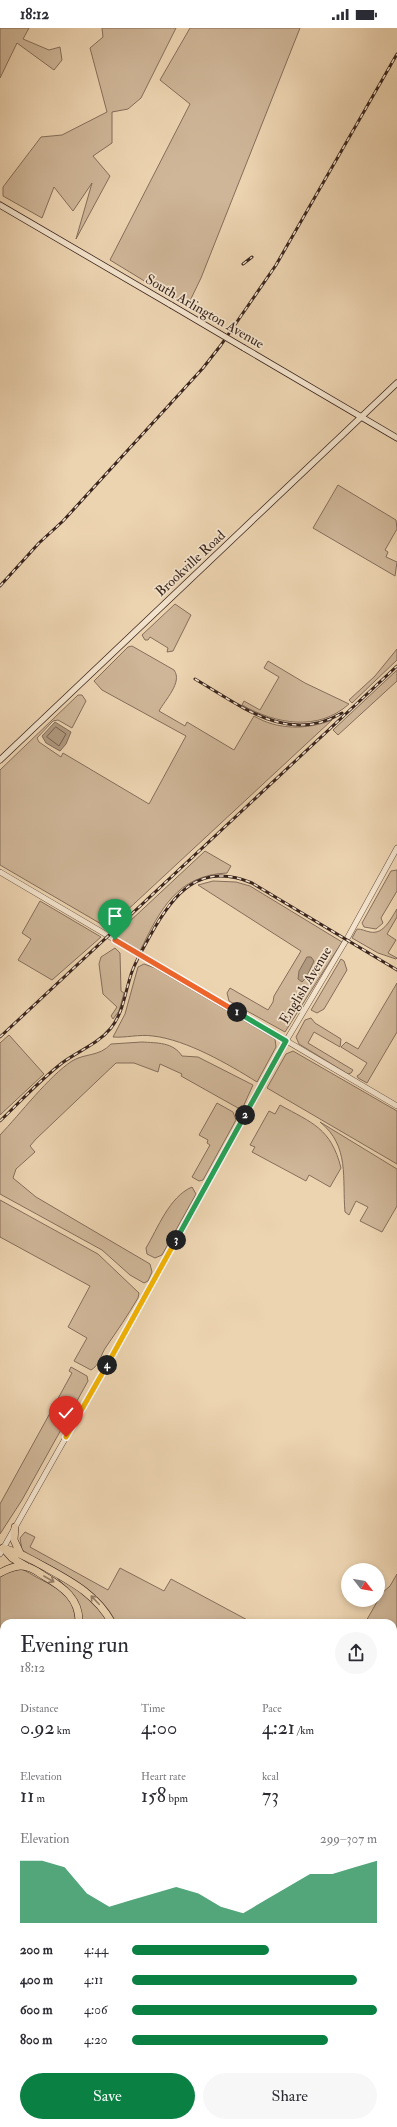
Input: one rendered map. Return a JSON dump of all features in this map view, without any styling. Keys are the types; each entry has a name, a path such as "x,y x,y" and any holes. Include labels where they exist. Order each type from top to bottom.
{"highway":[{"path":"15,1527 14,1540 20,1554"},
{"path":"1,1551 20,1554 86,1591 101,1606 109,1619"},
{"path":"1,1551 60,1585 70,1594 77,1608 78,1619"},
{"path":"0,1573 12,1568 28,1567"}],"main road":[{"name":"South Arlington Avenue","path":"0,205 397,438"},
{"name":"Brookville Road","path":"0,760 397,383"}],"street":[{"name":"English Avenue","path":"1,1551 120,1342 286,1041 348,937 397,848"},
{"path":"0,872 397,1106"}],"shaded area":[{"path":"0,28 29,28 23,39 49,50 60,47 62,60 54,70 17,43 0,78"},
{"path":"102,28 176,28 141,98 128,109 112,112 112,143 93,156 110,176 76,239 92,183 73,211 54,187 42,218 3,196 3,187 41,137 62,135 107,112 90,48 103,37"},
{"path":"190,28 300,28 201,278 187,307 110,260 190,104 160,80"},
{"path":"338,485 396,520 397,529 385,550 388,552 386,557 397,562 395,576 313,528"},
{"path":"175,604 191,615 173,651 167,652 168,648 150,637 148,640 145,640 142,635"},
{"path":"132,646 174,670 176,675 175,685 159,711 185,726 187,722 234,750 254,716 272,724 292,727 312,726 332,720 108,928 0,865 0,770 78,695 82,695 86,701 72,728 58,720 53,721 37,738 39,742 61,757 63,753 149,804 186,736 102,690 94,681 128,647"},
{"path":"397,649 397,660 352,703 349,700 375,676"},
{"path":"268,661 305,683 349,704 337,713 324,719 310,722 283,720 255,712 242,705 244,701 260,710 279,677 264,668"},
{"path":"397,670 397,681 338,735 333,730"},
{"path":"205,851 231,866 227,873 210,875 195,880 172,897 155,922 140,951 114,936"},
{"path":"397,870 397,891 381,918 383,923 376,929 364,927 362,923 391,871"},
{"path":"213,881 236,882 250,886 342,942 285,1032 229,1001 227,993 230,988 268,1010 273,1002 274,996 301,951 198,885"},
{"path":"40,901 101,937 52,980 18,960 31,939 22,933"},
{"path":"397,909 397,917 387,934 396,940 388,953 397,958 396,959 378,953 352,938 357,929 370,932 379,931 390,921"},
{"path":"115,948 120,953 121,991 124,993 119,1011 113,1019 111,1016 117,1007 103,994 99,964 101,957"},
{"path":"341,959 344,961 347,970 324,1009 317,1013 311,1010"},
{"path":"144,964 155,968 275,1039 276,1047 257,1082 207,1054 180,1042 153,1036 113,1037 125,1014 138,967"},
{"path":"397,983 397,1032 367,1083 357,1076 367,1063 341,1047 346,1042 358,1049"},
{"path":"311,1018 315,1023 341,1039 340,1047 314,1032 308,1043 353,1070 351,1073 348,1074 299,1044 296,1037 305,1020"},
{"path":"9,1035 44,1074 0,1115 0,1043"},
{"path":"142,1042 164,1044 174,1048 182,1056 198,1057 253,1085 243,1107 238,1108 181,1076 182,1074 160,1064 158,1072 134,1063 116,1063 36,1139 30,1146 35,1152 16,1169 13,1178 36,1197 150,1264 152,1272 148,1281 144,1283 130,1275 102,1250 0,1194 0,1135 44,1085 72,1061 102,1051 111,1044"},
{"path":"293,1051 397,1111 397,1164 267,1088 286,1054"},
{"path":"217,1103 233,1112 236,1120 203,1180 199,1181 192,1177 210,1145 207,1143 208,1140 199,1135"},
{"path":"280,1105 319,1128 332,1144 341,1168 330,1187 309,1175 306,1181 252,1152 255,1147 250,1145 269,1111 275,1114"},
{"path":"320,1122 397,1169 397,1206 382,1232 360,1221 368,1207 356,1201 349,1215 345,1212 344,1175 340,1152 330,1131"},
{"path":"192,1187 196,1194 162,1255 155,1258 147,1254 146,1248 171,1205 184,1192"},
{"path":"0,1200 98,1254 139,1293 138,1298 104,1350 98,1363 91,1370 74,1361 87,1338 68,1327 90,1286 0,1237"},
{"path":"71,1367 87,1376 88,1381 22,1500 0,1534 0,1504 72,1373 69,1371"},
{"path":"25,1532 35,1537 30,1547 108,1590 120,1568 164,1591 171,1579 246,1619 114,1619 99,1599 87,1589 62,1572 22,1550 20,1538"},
{"path":"21,1569 59,1590 69,1600 75,1619 0,1619 0,1576 7,1572"},
{"path":"397,1574 397,1619 367,1619 374,1607 385,1607 385,1590 390,1586"},
{"path":"57,1578 66,1582 80,1592 107,1619 81,1619 78,1602 73,1594"}],"water":[{"path":"55,722 71,732 66,744 60,751 46,743 42,736"},
{"path":"307,957 311,957 314,961 306,978 302,982 298,979 299,971"}],"railway":[{"path":"0,586 39,543 63,521 203,368 221,345 276,265 397,54"},
{"path":"243,264 252,257"},
{"path":"0,1037 397,666"},
{"path":"195,679 247,710 266,718 284,723 303,725 322,722 342,713"},
{"path":"0,1121 62,1063 106,1034 116,1021 135,965 159,921 178,895 202,879 217,876 233,877 252,883 397,970"}],"route":[{"path":"66,1437 286,1041 115,940"}]}
